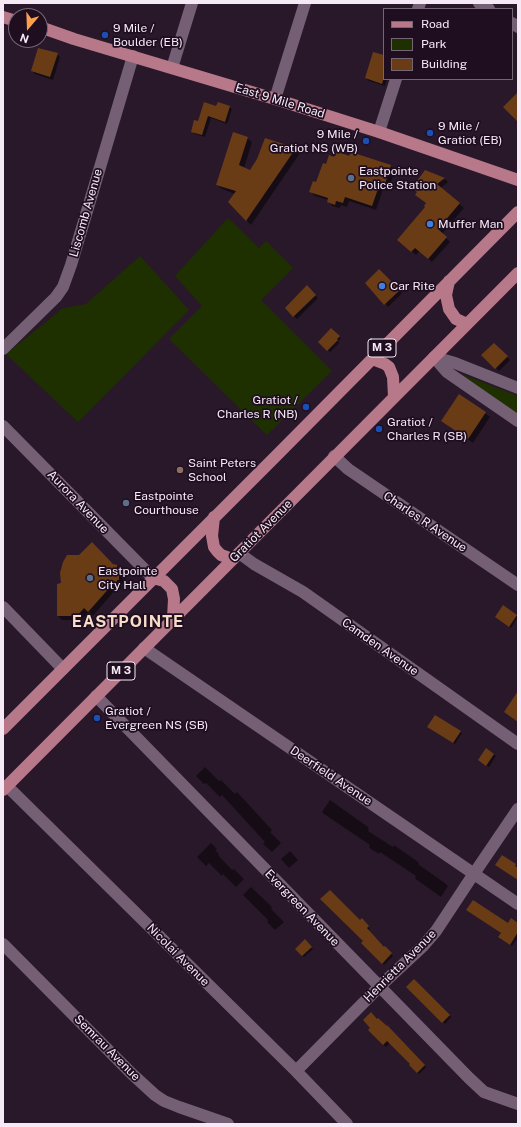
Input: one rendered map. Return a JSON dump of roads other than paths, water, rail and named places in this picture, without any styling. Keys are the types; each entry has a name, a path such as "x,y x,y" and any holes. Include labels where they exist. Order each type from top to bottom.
{"main road":[{"name":"East 9 Mile Road","path":"48,30 379,132 518,180"},
{"name":"M 3","path":"3,729 518,212"},
{"name":"Gratiot Avenue","path":"5,788 518,272"},
{"path":"449,281 446,295 449,309 456,319 467,324"},
{"path":"372,358 389,367 393,377 394,397"},
{"path":"214,518 212,536 214,547 221,555 236,556"},
{"path":"153,578 164,581 172,589 174,599 173,618"}],"street":[{"path":"172,68 192,3"},
{"path":"274,99 305,3"},
{"name":"Liscomb Avenue","path":"3,349 56,298 63,287 71,265 133,56"},
{"path":"379,132 396,80"},
{"path":"434,357 455,363 518,388"},
{"path":"434,357 447,372 518,421"},
{"name":"Aurora Avenue","path":"3,426 153,578"},
{"name":"Charles R Avenue","path":"334,456 348,469 518,585"},
{"name":"Camden Avenue","path":"236,556 254,564 302,592 518,744"},
{"path":"3,607 63,669"},
{"name":"Deerfield Avenue","path":"144,648 518,904"},
{"name":"Evergreen Avenue","path":"96,696 469,1078 484,1092 518,1104"},
{"name":"Nicolai Avenue","path":"5,788 296,1071 348,1124"},
{"name":"Henrietta Avenue","path":"296,1071 379,987 424,946 436,931 518,809"},
{"name":"Semrau Avenue","path":"3,944 131,1073 155,1094 164,1101 228,1124"}],"place":[{"name":"9 Mile / Boulder (EB)","path":"105,35"},
{"name":"9 Mile / Gratiot (EB)","path":"430,133"},
{"name":"9 Mile / Gratiot NS (WB)","path":"366,141"},
{"name":"Eastpointe Police Station","path":"351,178"},
{"name":"Muffer Man","path":"430,224"},
{"name":"Car Rite","path":"382,286"},
{"name":"Gratiot / Charles R (NB)","path":"306,407"},
{"name":"Gratiot / Charles R (SB)","path":"379,429"},
{"name":"Saint Peters School","path":"180,470"},
{"name":"Eastpointe Courthouse","path":"126,503"},
{"name":"Eastpointe City Hall","path":"90,578"},
{"name":"Gratiot / Evergreen NS (SB)","path":"97,718"}],"district":[{"name":"EASTPOINTE","path":"128,622"}]}
